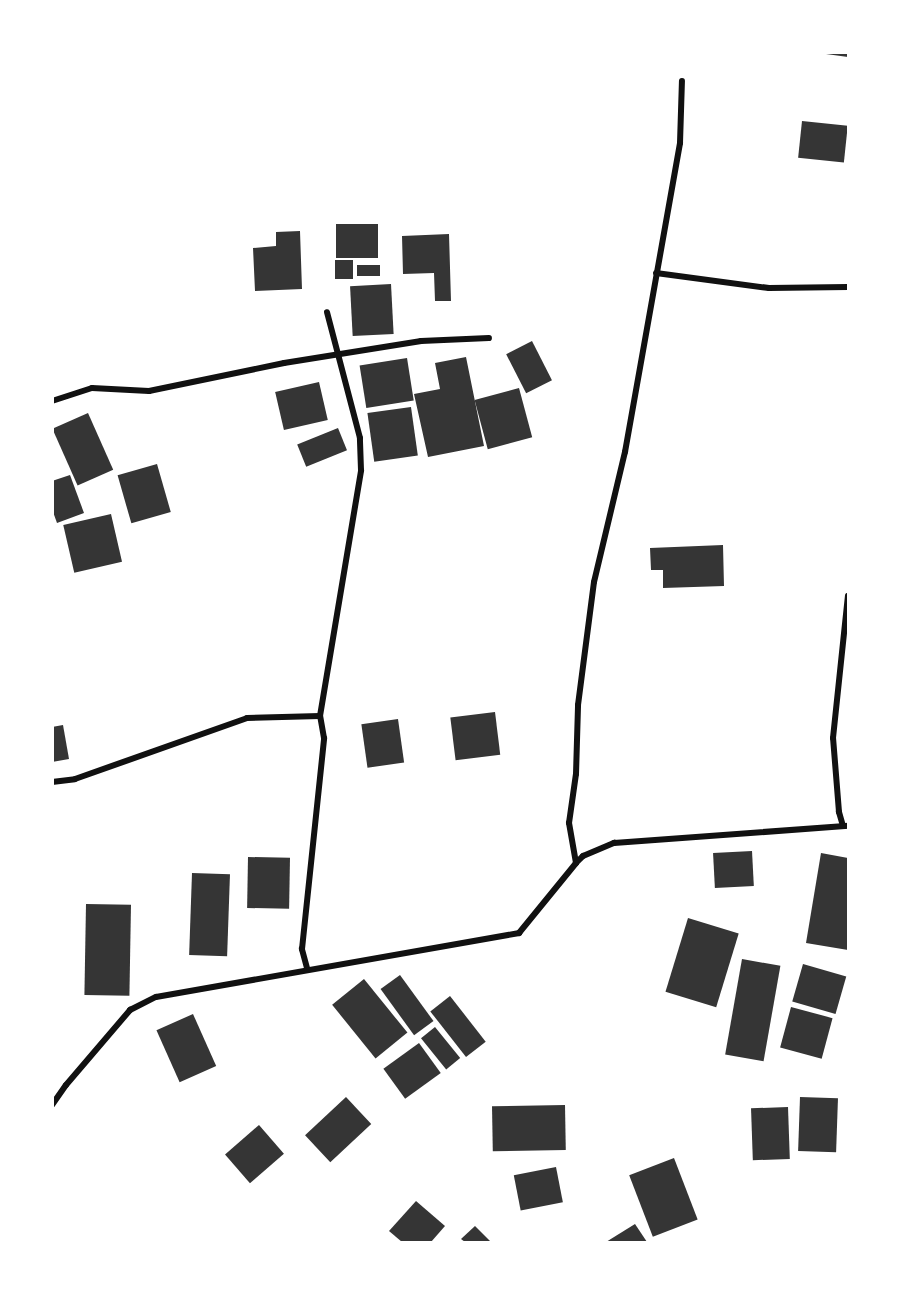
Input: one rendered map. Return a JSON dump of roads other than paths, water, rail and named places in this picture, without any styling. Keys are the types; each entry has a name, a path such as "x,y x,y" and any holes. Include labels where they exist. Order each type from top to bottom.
{"street":[{"path":"576,863 569,823 576,774 578,705 594,582 625,452 680,143 682,81"},
{"path":"656,273 769,288 849,287"},
{"path":"307,968 302,949 324,738 320,716 361,470 360,438 327,312"},
{"path":"52,401 92,388 149,391 284,363 421,341 489,338"},
{"path":"52,1105 66,1084 130,1010 156,997 307,968 519,933 583,856 614,843 846,826 839,812 833,738 849,596"},
{"path":"52,782 75,779 247,718 320,716"}]}
